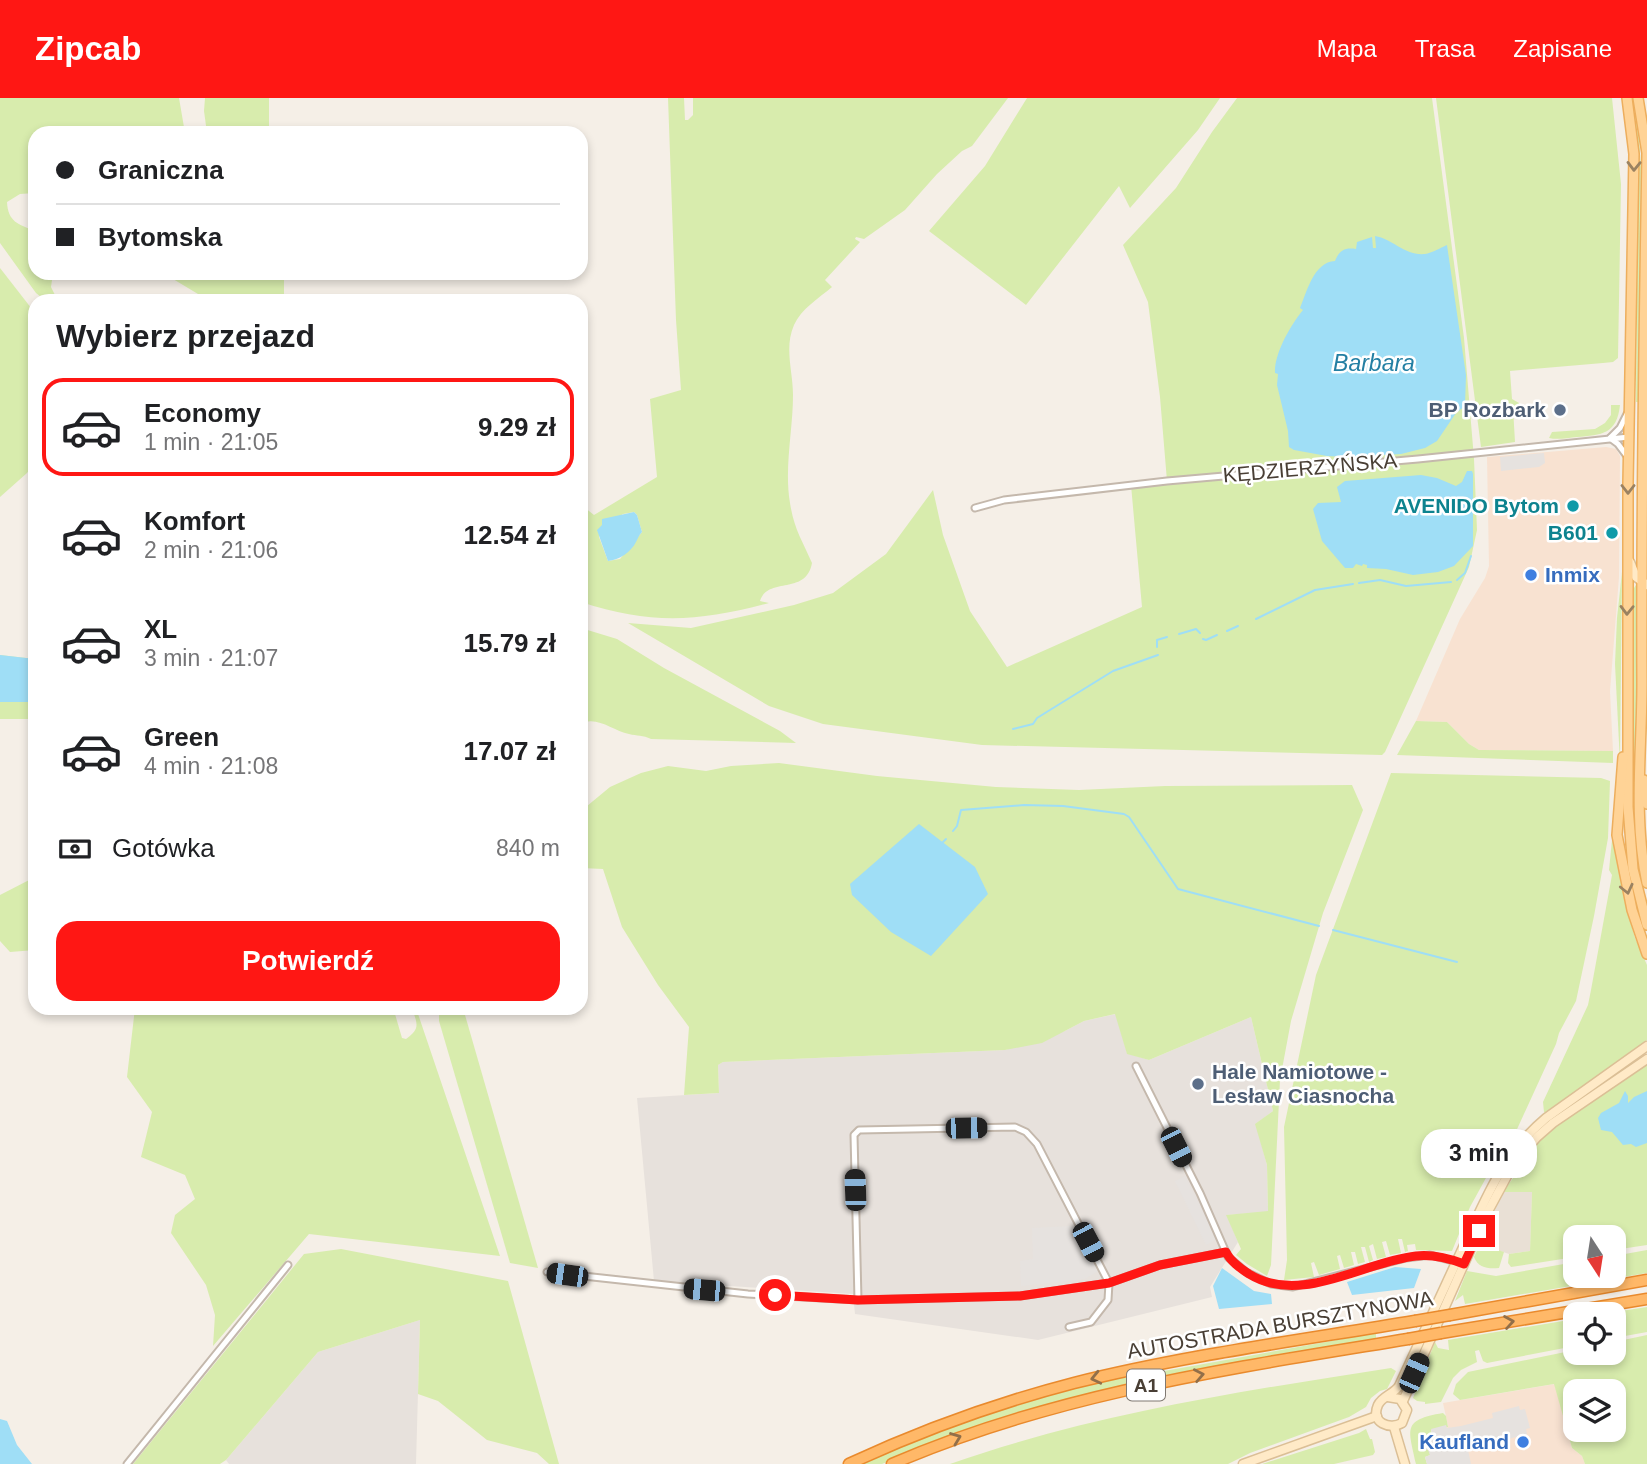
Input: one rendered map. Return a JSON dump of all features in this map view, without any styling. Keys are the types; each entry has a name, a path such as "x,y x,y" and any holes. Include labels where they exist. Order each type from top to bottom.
{"highway":[{"name":"AUTOSTRADA BURSZTYNOWA","path":"849,1464 958,1419 1068,1385 1163,1364 1647,1280"},
{"name":"AUTOSTRADA BURSZTYNOWA","path":"892,1464 989,1427 1088,1398 1198,1375 1647,1299"}],"main road":[{"path":"1627,98 1634,154 1626,702 1629,829 1636,883 1647,925"},
{"path":"1638,98 1647,153 1640,825 1647,883"},
{"path":"1626,702 1617,835 1632,910 1647,954"},
{"path":"1641,754 1647,804"}],"street":[{"path":"1629,408 1624,422 1610,438 1629,459"},
{"name":"KĘDZIERZYŃSKA","path":"975,508 1004,500 1254,472 1645,436"},
{"path":"1628,542 1632,570 1644,583"},
{"path":"1641,638 1647,608"},
{"path":"1647,1046 1546,1118 1519,1143 1497,1173 1460,1263 1403,1401 1407,1415 1402,1423 1394,1427 1384,1425 1377,1416 1377,1406 1395,1393 1460,1263 1500,1186 1523,1151 1553,1123 1647,1059"},
{"path":"1136,1066 1226,1252 1237,1265 1260,1280 1293,1287 1406,1258 1430,1255 1460,1263"},
{"path":"858,1300 854,1135 859,1130 1015,1127 1026,1132 1037,1144 1109,1283 1108,1300 1091,1322 1069,1327"},
{"path":"547,1272 748,1294 858,1300 1020,1296 1109,1283 1160,1265 1226,1252"},
{"path":"127,1464 288,1265"},
{"path":"1388,1397 1403,1401"},
{"path":"1243,1464 1377,1416"},
{"path":"1394,1427 1405,1464"}],"shaded area":[{"path":"1606,447 1616,449 1620,456 1619,577 1610,691 1613,751 1479,750 1447,722 1416,721 1460,619 1485,578 1489,566 1487,457"},
{"path":"1544,453 1545,463 1539,467 1501,471 1500,457"},
{"path":"1116,1014 1127,1053 1149,1060 1251,1017 1273,1111 1256,1124 1267,1165 1268,1212 1227,1215 1238,1242 1210,1287 1212,1297 1038,1340 855,1314 853,1294 654,1281 637,1098 719,1093 718,1065 723,1062 1005,1050 1065,1031 1084,1021"},
{"path":"1185,1176 1217,1239 1206,1245 1175,1181"},
{"path":"1503,1192 1532,1192 1530,1251 1509,1254 1480,1244"},
{"path":"1071,1226 1078,1233 1098,1271 1085,1279 1021,1286 1020,1261 1033,1259 1032,1228"},
{"path":"420,1320 416,1464 229,1464 226,1460 318,1352"},
{"path":"1555,1384 1563,1414 1563,1442 1570,1442 1585,1464 1427,1464 1448,1426 1443,1403"},
{"path":"1519,1406 1520,1410 1525,1409 1530,1428 1526,1429 1527,1434 1468,1450 1471,1464 1427,1464 1425,1457 1430,1455 1428,1450 1424,1449 1427,1434 1432,1434 1431,1429 1446,1425 1447,1428 1461,1426 1493,1418 1492,1413"}],"green space":[{"path":"0,98 179,98 184,126 28,126 28,193 20,194 7,202 8,209 15,221 28,228 28,280 52,280 51,287 54,294 36,293 0,243"},
{"path":"205,98 269,98 269,126 206,126"},
{"path":"668,98 684,98 685,120 688,120 693,115 693,98 1008,98 972,146 962,151 937,174 905,210 864,239 856,237 860,242 825,280 832,287 806,309 794,325 789,351 793,408 788,490 794,520 812,563 808,573 795,583 771,589 764,594 760,601 769,603 720,614 653,617 630,615 588,604 588,510 594,515 657,477 650,399 681,390","holes":["634,512 642,532 620,559 608,561 599,537 601,528 623,514"]},
{"path":"1027,98 1220,98 1198,130 1130,208 1119,186 1026,305 929,231 985,166"},
{"path":"1237,98 1432,98 1464,338 1477,530 1469,567 1382,755 982,745 823,724 769,706 628,623 691,628 794,605 833,593 886,554 933,490 943,535 970,611 1007,667 1142,607 1131,485 1167,481 1148,302 1123,245 1176,188"},
{"path":"1436,98 1612,98 1621,184 1618,358 1613,362 1510,371 1512,399 1519,403 1513,408 1515,442 1481,447"},
{"path":"1637,103 1641,168 1639,402 1636,402 1638,168 1634,104"},
{"path":"0,268 28,304 28,472 0,497"},
{"path":"175,280 284,280 284,294 198,294"},
{"path":"1611,405 1620,405 1616,422 1607,431 1586,436 1549,438 1552,432 1595,429 1611,415"},
{"path":"1622,572 1620,763 1615,664"},
{"path":"1636,585 1635,763 1632,763 1634,588"},
{"path":"588,630 617,639 664,668 780,731 796,743 651,739 588,722"},
{"path":"0,655 28,658 28,719 0,719"},
{"path":"1416,721 1447,722 1479,750 1613,751 1613,763 1397,755"},
{"path":"779,763 877,776 996,787 1079,790 1165,786 1352,785 1363,810 1323,913 1291,1021 1280,1080 1271,1265 1267,1276 1236,1255 1241,1249 1226,1215 1268,1211 1267,1165 1255,1124 1273,1111 1251,1017 1149,1060 1127,1054 1115,1014 1084,1021 1042,1043 1005,1050 723,1062 718,1065 719,1093 684,1095 689,1027 658,985 622,927 603,869 588,868 588,805 610,787 641,773 668,766 706,771 731,766"},
{"path":"1391,773 1601,778 1610,781 1608,838 1594,916 1576,1001 1513,1138 1492,1167 1470,1207 1452,1251 1416,1250 1415,1244 1407,1245 1408,1251 1405,1252 1402,1239 1398,1239 1401,1253 1390,1255 1386,1241 1382,1242 1386,1257 1377,1259 1373,1244 1369,1246 1373,1260 1369,1262 1365,1247 1361,1247 1365,1262 1358,1264 1355,1252 1351,1252 1354,1265 1344,1268 1340,1255 1337,1256 1340,1269 1319,1275 1314,1262 1311,1263 1314,1277 1284,1280 1287,1260 1284,1127 1316,975"},
{"path":"1614,820 1614,844 1625,903 1635,938 1647,965 1647,1040 1548,1113 1544,1112 1543,1102 1588,1005 1612,875 1609,870"},
{"path":"28,881 28,951 10,952 0,941 0,895"},
{"path":"134,1015 395,1015 402,1038 406,1039 416,1029 414,1015 418,1015 500,1256 309,1234 213,1346 215,1315 206,1285 171,1233 175,1215 195,1199 185,1175 141,1157 152,1112 127,1077"},
{"path":"439,1015 465,1015 538,1268 510,1263"},
{"path":"1647,1062 1647,1245 1626,1248 1626,1225 1563,1225 1563,1259 1511,1267 1508,1263 1509,1254 1530,1251 1532,1192 1503,1192 1526,1160 1529,1149 1583,1105"},
{"path":"1480,1244 1504,1252 1499,1268 1478,1264 1474,1257"},
{"path":"341,1249 508,1281 559,1464 549,1464 537,1453 487,1440 438,1401 418,1394 420,1320 318,1352 220,1464 133,1464 304,1254"},
{"path":"1647,1250 1647,1273 1626,1277 1626,1254"},
{"path":"1563,1264 1563,1287 1465,1304 1463,1295 1455,1301 1467,1271 1496,1276"},
{"path":"1647,1307 1647,1332 1626,1336 1626,1310"},
{"path":"1563,1321 1563,1348 1487,1363 1483,1361 1479,1350 1475,1351 1477,1362 1461,1370 1453,1378 1441,1402 1425,1404 1417,1401 1413,1398 1435,1342 1438,1348 1449,1350 1448,1340"},
{"path":"1376,1333 1376,1340 1191,1372 1078,1396 975,1427 882,1464 860,1464 990,1414 1089,1384"},
{"path":"1647,1335 1647,1464 1585,1464 1570,1442 1626,1442 1626,1379 1563,1379 1563,1416 1554,1384 1460,1400 1453,1394 1456,1384 1468,1372 1563,1352 1563,1365 1626,1365 1626,1339"},
{"path":"1391,1368 1396,1371 1387,1389 1371,1398 1366,1407 1349,1417 1250,1453 1228,1464 950,1464 1058,1431 1168,1406"},
{"path":"1443,1413 1448,1427 1431,1430 1432,1435 1427,1434 1430,1455 1425,1457 1427,1464 1416,1464 1411,1428 1420,1419"},
{"path":"1366,1429 1372,1439 1375,1452 1373,1455 1334,1464 1262,1464 1359,1433"}],"water":[{"name":"Barbara","path":"1375,236 1418,254 1447,245 1466,375 1465,406 1456,413 1437,441 1425,448 1401,454 1346,457 1294,450 1289,447 1277,385 1278,374 1275,373 1280,349 1303,310 1300,308 1309,286 1322,266 1335,261 1343,251 1356,249 1357,242 1372,237 1373,248 1376,248"},
{"path":"1467,471 1472,471 1473,474 1473,546 1454,566 1438,572 1413,575 1367,568 1367,565 1363,564 1345,568 1322,541 1313,509 1318,503 1341,502 1337,487 1345,481 1421,475 1456,486 1462,482"},
{"path":"634,512 642,532 628,552 608,561 597,530 602,525 602,519"},
{"path":"0,655 28,658 28,702 0,702"},
{"path":"919,824 975,867 988,894 931,956 891,932 852,895 850,884"},
{"path":"1625,1091 1628,1103 1647,1091 1647,1143 1636,1147 1631,1144 1623,1145 1612,1132 1601,1130 1598,1118 1601,1113 1619,1103"},
{"path":"1395,1267 1421,1269 1414,1288 1352,1295 1347,1282"},
{"path":"1222,1268 1254,1291 1271,1294 1272,1304 1219,1309 1213,1286"},
{"path":"0,1419 7,1421 17,1445 32,1464 0,1464"}],"waterway":[{"path":"1457,580 1465,573 1471,556"},
{"path":"1359,583 1380,580 1406,586 1451,582"},
{"path":"1256,619 1315,590 1353,584"},
{"path":"1227,631 1238,626"},
{"path":"1179,634 1196,629 1200,633"},
{"path":"1203,639 1217,635"},
{"path":"1157,647 1157,640 1167,637"},
{"path":"1013,729 1033,724 1037,718 1113,671 1158,655"},
{"path":"953,831 961,810 1024,805 1063,806 1124,814 1129,817 1178,889 1319,926"},
{"path":"943,842 946,839"},
{"path":"1333,930 1457,962"}],"place":[{"name":"BP Rozbark","path":"1560,410"},
{"name":"AVENIDO Bytom","path":"1573,506"},
{"name":"B601","path":"1612,533"},
{"name":"Inmix","path":"1531,575"},
{"name":"Hale Namiotowe - Lesław Ciasnocha","path":"1198,1084"},
{"name":"Kaufland","path":"1523,1442"}],"route":[{"path":"775,1295 858,1300 1020,1296 1109,1283 1160,1265 1226,1252 1228,1258 1260,1280 1293,1287 1416,1256 1439,1256 1464,1264 1479,1231"}]}
